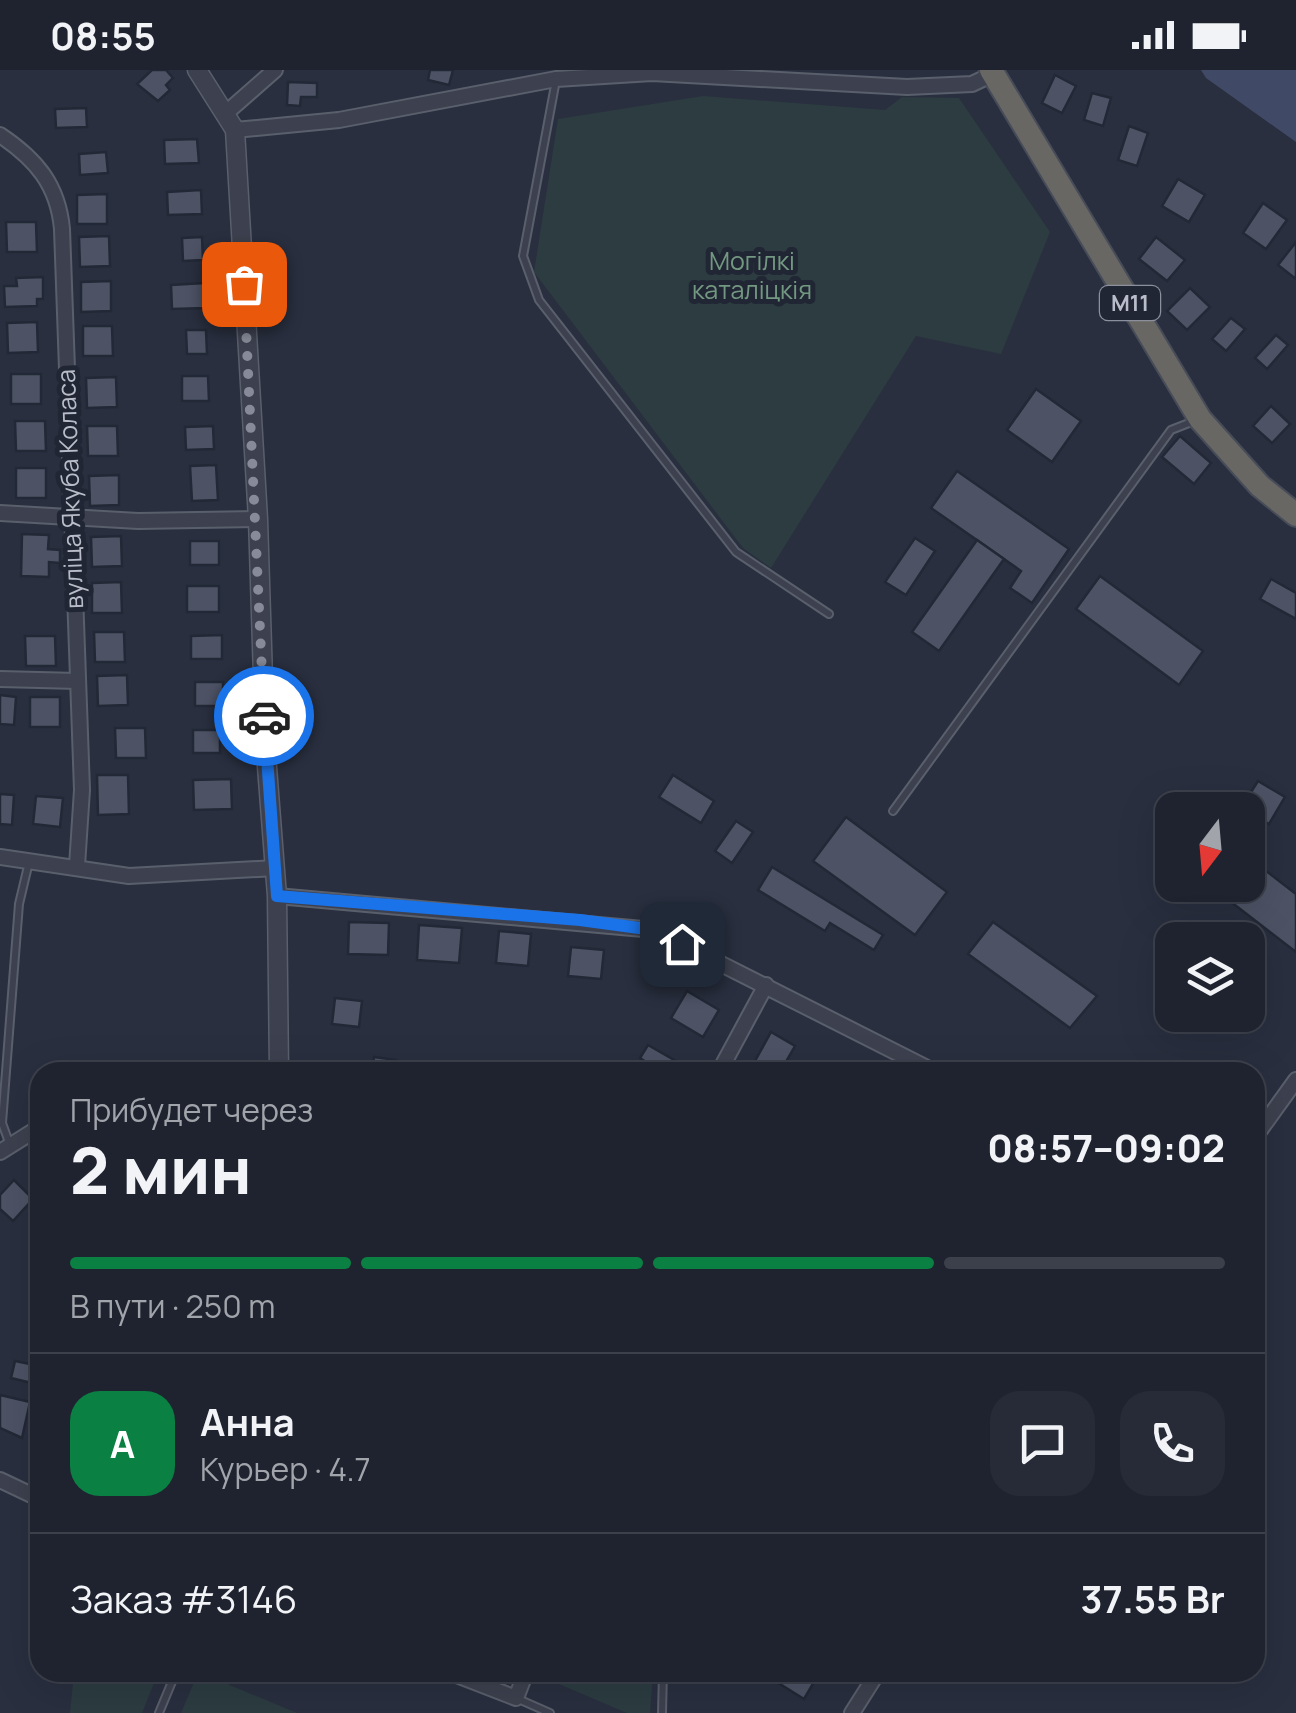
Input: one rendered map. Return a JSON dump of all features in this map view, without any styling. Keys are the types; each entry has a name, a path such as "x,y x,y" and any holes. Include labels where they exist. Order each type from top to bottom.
{"highway":[{"name":"М11","path":"992,72 1200,419 1260,486 1296,515"}],"street":[{"path":"197,70 235,130 258,519 264,741 276,868 282,1006 279,1062"},
{"path":"226,113 275,70"},
{"path":"235,130 339,120 556,78 652,73 907,86 972,84 992,72"},
{"name":"вуліца Якуба Коласа","path":"0,135 45,174 59,201 69,479 76,519 82,833 77,866"},
{"path":"0,513 76,519 258,519"},
{"path":"0,679 78,680"},
{"path":"0,857 129,876 276,868"},
{"path":"277,896 654,930 916,1062"},
{"path":"724,1062 766,985"},
{"path":"1265,1123 1296,1080"},
{"path":"5,1148 30,1133"},
{"path":"0,1480 30,1494"},
{"path":"475,1682 516,1698 522,1682"},
{"path":"852,1713 872,1682"}],"lane":[{"path":"556,78 523,256 532,287 736,552 828,614"},
{"path":"893,811 1170,430 1200,419"},
{"path":"5,1148 4,1086 19,904 29,860"},
{"path":"159,1713 172,1682"},
{"path":"662,1713 663,1682"},
{"path":"516,1698 550,1713"}],"green space":[{"name":"Могілкі каталіцкія","path":"703,96 885,110 902,97 959,98 1050,232 1001,354 916,336 771,568 743,548 534,272 558,119"},
{"path":"73,1682 154,1682 142,1713 70,1713"},
{"path":"194,1682 223,1682 297,1713 181,1713"},
{"path":"554,1682 652,1682 650,1713 627,1713"}],"water":[{"path":"1201,70 1296,70 1296,142 1206,78"}],"building":[{"path":"152,70 166,70 173,78 166,85 170,90 158,101 137,84"},
{"path":"430,70 453,70 449,85 428,80"},
{"path":"1055,75 1076,86 1062,113 1042,103"},
{"path":"288,82 317,83 317,97 301,97 300,106 287,105"},
{"path":"1092,93 1111,98 1103,126 1084,120"},
{"path":"86,108 87,127 56,128 55,109"},
{"path":"1129,126 1148,133 1137,166 1118,160"},
{"path":"197,139 199,163 165,164 164,140"},
{"path":"106,152 108,173 80,175 79,154"},
{"path":"1178,179 1205,195 1189,222 1162,206"},
{"path":"201,190 202,214 168,215 167,192"},
{"path":"107,194 107,224 77,224 77,195"},
{"path":"1263,203 1287,220 1266,249 1243,233"},
{"path":"6,222 36,222 37,252 7,252"},
{"path":"109,236 110,266 80,267 79,237"},
{"path":"202,237 203,260 183,261 182,238"},
{"path":"1156,237 1185,260 1167,281 1139,259"},
{"path":"1296,242 1296,279 1278,265"},
{"path":"43,277 43,299 37,299 37,306 5,307 4,286 17,286 16,278"},
{"path":"111,281 111,311 81,312 81,282"},
{"path":"205,283 206,308 172,309 171,285"},
{"path":"1190,288 1210,307 1187,330 1167,311"},
{"path":"1231,318 1245,329 1226,351 1212,339"},
{"path":"37,322 38,352 8,353 7,323"},
{"path":"83,326 112,326 113,356 83,356"},
{"path":"186,330 206,330 207,354 187,354"},
{"path":"1276,335 1288,345 1267,369 1255,358"},
{"path":"11,374 41,374 41,404 11,404"},
{"path":"182,376 208,376 209,401 182,401"},
{"path":"116,377 117,407 87,408 86,378"},
{"path":"1036,389 1081,421 1052,462 1007,430"},
{"path":"1271,406 1290,424 1272,443 1253,426"},
{"path":"15,421 45,421 46,451 16,451"},
{"path":"87,426 117,426 118,456 88,456"},
{"path":"213,426 214,449 186,450 185,427"},
{"path":"1180,436 1211,463 1194,484 1162,457"},
{"path":"216,465 218,500 192,501 190,466"},
{"path":"16,468 46,468 46,498 16,498"},
{"path":"957,471 1069,549 1032,603 1010,588 1021,571 931,508"},
{"path":"119,475 119,505 90,506 89,476"},
{"path":"22,534 49,535 48,549 60,550 60,563 49,562 49,577 21,576"},
{"path":"121,536 122,566 92,567 91,537"},
{"path":"915,538 935,551 906,595 885,582"},
{"path":"977,540 1004,559 939,651 912,632"},
{"path":"190,541 219,541 219,565 190,565"},
{"path":"1100,576 1203,651 1179,685 1076,609"},
{"path":"1271,579 1296,593 1296,619 1260,599"},
{"path":"121,582 122,613 92,613 92,583"},
{"path":"187,586 219,586 219,612 187,612"},
{"path":"94,632 124,632 125,662 95,662"},
{"path":"222,635 222,659 191,659 191,636"},
{"path":"25,636 55,636 56,666 26,666"},
{"path":"127,675 128,705 98,706 97,676"},
{"path":"195,682 223,682 223,706 195,706"},
{"path":"0,695 16,697 14,725 0,724"},
{"path":"30,697 60,697 60,727 30,727"},
{"path":"115,728 145,728 146,758 116,758"},
{"path":"193,730 220,730 220,753 193,753"},
{"path":"97,775 128,775 129,814 98,815"},
{"path":"673,775 714,801 701,823 659,797"},
{"path":"231,779 232,809 194,810 193,780"},
{"path":"1258,781 1285,797 1269,824 1265,822 1265,792 1251,792"},
{"path":"0,794 14,795 12,825 0,824"},
{"path":"36,796 63,798 60,827 33,824"},
{"path":"846,817 947,892 915,935 813,861"},
{"path":"736,821 753,832 732,863 715,851"},
{"path":"772,867 883,935 874,950 830,923 825,931 758,890"},
{"path":"1265,870 1296,894 1296,952 1265,928 1265,922 1257,922 1231,902 1265,902"},
{"path":"349,922 389,923 388,955 348,954"},
{"path":"993,922 1097,996 1070,1028 968,954"},
{"path":"419,925 462,928 459,963 417,960"},
{"path":"499,931 531,934 528,966 496,963"},
{"path":"571,947 604,950 601,979 568,976"},
{"path":"687,991 719,1010 703,1037 671,1018"},
{"path":"335,998 362,1001 359,1027 332,1024"},
{"path":"771,1032 795,1046 786,1062 755,1061"},
{"path":"648,1045 678,1062 646,1062 640,1058"},
{"path":"374,1057 396,1060 396,1062 373,1062"},
{"path":"14,1180 30,1196 30,1202 13,1221 0,1209 0,1195"},
{"path":"15,1361 30,1364 30,1383 11,1378"},
{"path":"0,1395 30,1402 22,1438 0,1428"},
{"path":"777,1682 814,1682 804,1699"}],"way so far":[{"path":"244,284 258,519 264,716"}],"route":[{"path":"264,716 277,896 580,920 654,930 682,944"}]}
